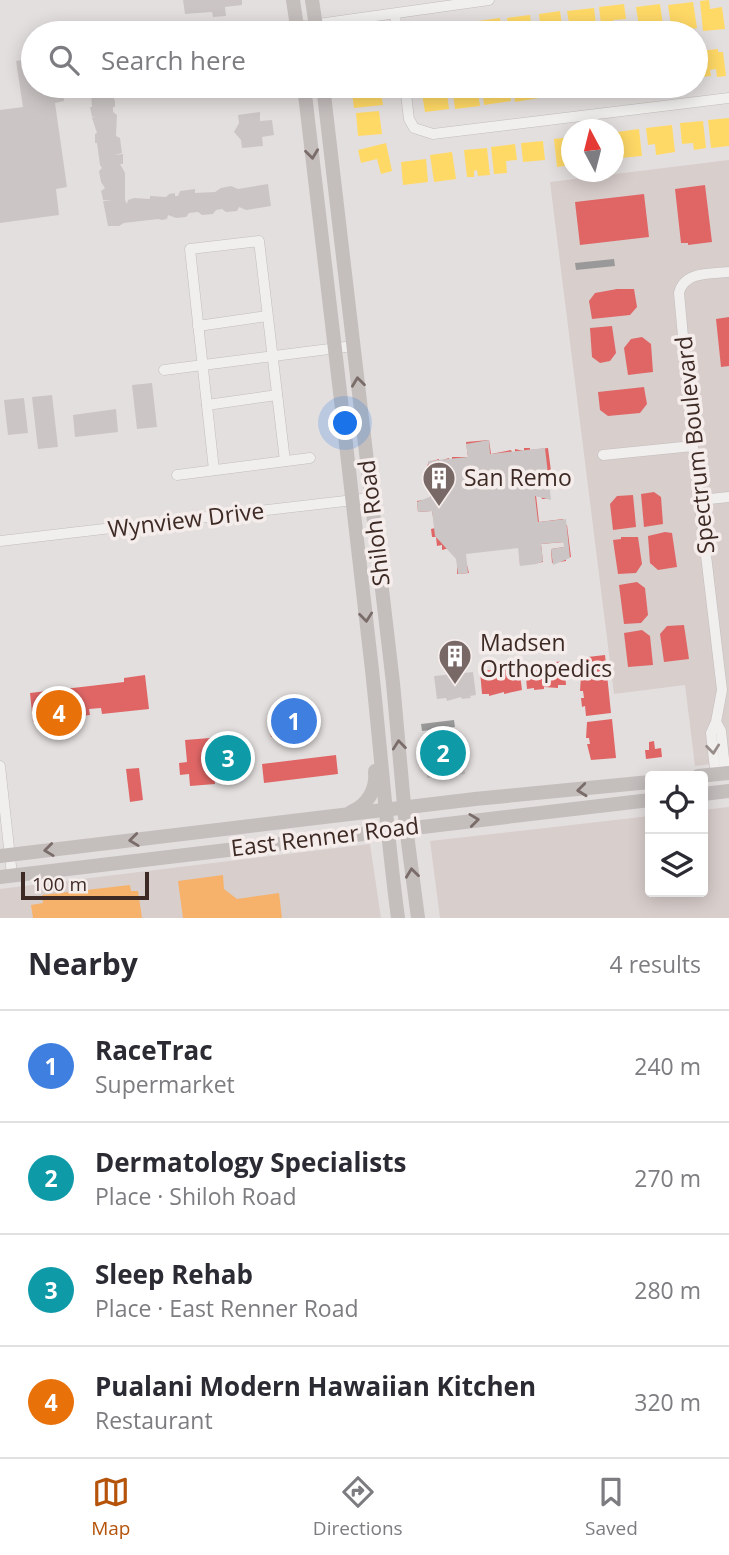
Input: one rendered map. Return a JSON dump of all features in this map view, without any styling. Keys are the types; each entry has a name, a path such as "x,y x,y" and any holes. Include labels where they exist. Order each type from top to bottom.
{"main road":[{"path":"293,0 296,21"},
{"path":"312,0 315,21"},
{"name":"Shiloh Road","path":"305,98 398,918"},
{"name":"Shiloh Road","path":"324,98 418,918"},
{"path":"318,209 337,207"},
{"path":"370,653 389,650"},
{"path":"345,815 358,809 377,785 370,708 375,698"},
{"path":"708,793 726,791 725,773"},
{"name":"East Renner Road","path":"5,855 406,807 645,783"},
{"name":"East Renner Road","path":"6,876 645,801"},
{"path":"225,849 228,839 238,827"},
{"path":"161,857 178,846 180,834"}],"street":[{"path":"358,21 489,0"},
{"path":"395,14 396,21"},
{"path":"406,98 409,119 414,128 433,134 729,98"},
{"path":"214,470 190,249 259,241 285,461"},
{"name":"Spectrum Boulevard","path":"725,773 721,731 716,722 722,690 693,446 679,293 680,287 691,277 729,272"},
{"path":"198,326 267,316"},
{"path":"164,370 353,346"},
{"path":"207,405 276,395"},
{"path":"603,455 693,446"},
{"path":"177,475 310,458"},
{"path":"700,500 729,497"},
{"name":"Wynview Drive","path":"0,541 371,499"},
{"path":"0,766 6,876"}],"shaded area":[{"path":"729,160 729,762 695,766 685,685 614,694 550,182 624,182 624,173"},
{"path":"729,807 729,918 440,918 430,841 645,817 645,897 708,897 708,809"},
{"path":"370,844 381,918 0,918 0,889"}],"building: Homes":[{"path":"709,0 710,9 722,7 725,29 708,31 708,21 702,21 700,1"},
{"path":"693,2 696,21 670,21 668,5"},
{"path":"624,4 626,19 601,21 599,7"},
{"path":"660,4 662,21 638,21 636,7"},
{"path":"594,8 596,21 569,21 567,11"},
{"path":"560,11 561,21 540,21 539,14"},
{"path":"530,15 531,21 507,21 507,18"},
{"path":"500,18 500,21 478,21"},
{"path":"718,49 718,52 723,52 726,76 717,77 716,69 710,70 711,76 708,76 708,50"},
{"path":"353,98 382,98 383,105 354,108"},
{"path":"423,98 448,98 449,109 425,112"},
{"path":"454,98 479,98 480,106 455,109"},
{"path":"483,98 511,98 511,101 484,105"},
{"path":"514,98 539,98 515,102"},
{"path":"379,111 382,134 358,136 356,113"},
{"path":"729,118 729,146 711,148 708,120"},
{"path":"703,121 706,148 694,150 693,143 682,144 680,123"},
{"path":"672,125 675,152 656,155 655,144 648,145 646,128"},
{"path":"639,129 642,156 624,158 624,131"},
{"path":"561,138 561,166 557,167 554,139"},
{"path":"543,141 545,160 523,162 521,143"},
{"path":"386,143 392,171 381,174 377,159 361,163 358,150"},
{"path":"515,144 517,160 506,161 507,173 494,174 491,147"},
{"path":"487,148 490,175 478,176 477,170 474,171 474,177 467,177 464,150"},
{"path":"452,152 456,179 434,182 430,155"},
{"path":"426,159 428,182 403,185 401,162"}],"building: Shops":[{"path":"705,185 712,242 688,245 681,243 675,189"},
{"path":"644,194 649,237 580,245 575,202"},
{"path":"634,289 637,307 630,315 592,319 589,301 595,293"},
{"path":"729,317 729,366 721,367 716,319"},
{"path":"612,326 616,353 610,361 600,363 592,357 590,328"},
{"path":"642,337 651,344 653,372 628,375 624,348 631,339"},
{"path":"644,387 647,404 640,413 608,416 600,410 598,392"},
{"name":"San Remo","path":"489,440 491,454 511,450 515,452 515,449 524,451 524,448 548,448 551,471 545,472 550,494 549,499 536,495 539,522 563,519 564,525 567,525 571,557 566,558 566,561 552,563 551,549 564,547 564,542 541,544 543,562 520,565 519,547 464,553 469,573 457,574 457,554 454,555 453,547 442,550 442,545 437,546 436,537 432,537 431,529 435,528 432,511 418,512 417,501 430,499 430,493 449,491 448,484 429,486 427,466 429,462 439,459 468,457 466,442","holes":["511,478 516,521 499,524 497,505 502,505 500,489 495,489 494,483","471,481 477,529 463,531 459,528 457,512 462,502 455,482"]},
{"path":"654,492 661,497 663,524 644,527 641,494"},
{"path":"633,495 636,527 613,530 610,504 617,496"},
{"path":"672,533 677,567 658,570 650,563 648,536"},
{"path":"638,537 642,564 636,573 618,574 613,540"},
{"path":"637,582 645,588 648,615 641,623 624,624 619,585"},
{"path":"684,625 689,659 664,662 660,634 667,626"},
{"path":"642,630 650,636 653,665 628,667 624,633"},
{"path":"605,655 611,713 586,716 585,706 582,707 583,691 580,691 581,676 578,677 579,658"},
{"path":"564,661 566,685 558,685 558,688 527,689 525,666"},
{"path":"519,667 522,690 489,696 482,694 480,671"},
{"path":"145,675 149,709 102,714 101,708 89,709 90,715 33,722 30,693 124,682 124,678"},
{"path":"313,710 314,715 318,714 319,727 315,727 316,730 303,732 303,737 291,738 291,734 271,737 268,715"},
{"path":"612,719 616,758 591,760 587,744 590,744 589,738 586,738 587,722"},
{"path":"210,738 215,784 190,786 189,774 180,775 179,763 187,762 185,740"},
{"path":"654,741 655,749 661,748 662,757 646,759 645,750 649,750 649,742"},
{"path":"336,755 338,774 264,783 262,764"},
{"path":"139,768 143,800 130,802 126,769"}],"building: Health":[{"path":"223,875 224,889 237,899 279,893 282,918 183,918 178,881"},
{"path":"130,885 131,891 138,891 142,918 33,918 31,905 43,903 42,895"}],"building: Industry":[{"path":"614,259 615,266 576,270 575,263"},
{"path":"454,720 455,727 422,731 421,724"}],"building: Other":[{"path":"183,0 242,0 242,5 225,7 226,16 213,17 212,12 185,14"},
{"path":"21,60 21,94 16,61"},
{"path":"22,98 64,98 64,101 55,103 67,187 56,189 59,215 0,223 0,110 23,107"},
{"path":"91,98 114,98 115,101 113,112 117,115 116,136 120,138 122,153 114,155 123,154 123,164 120,164 125,173 127,204 128,200 134,198 150,199 150,196 166,197 175,193 175,196 178,196 180,191 195,189 195,193 215,192 231,186 238,189 268,184 271,206 246,210 239,207 237,211 226,212 222,209 213,214 202,215 198,212 189,213 186,217 176,218 168,215 167,219 162,220 108,226 103,201 112,200 103,200 101,191 105,188 99,171 102,168 95,143 97,133"},
{"path":"260,112 260,121 272,120 274,135 262,137 263,146 242,148 241,140 234,132 239,123 238,115"},
{"path":"152,383 157,427 137,429 132,385"},
{"path":"52,395 58,447 38,449 32,397"},
{"path":"24,398 28,433 8,435 4,400"},
{"path":"116,409 118,432 75,437 73,415"},
{"name":"San Remo","path":"489,440 490,454 545,448 551,500 535,496 538,522 566,519 570,558 553,565 551,549 564,547 563,542 541,544 543,561 537,564 520,566 518,548 466,554 468,573 458,574 456,559 435,536 432,511 418,512 417,502 449,489 448,486 431,481 428,461 468,457 466,444"},
{"name":"Madsen Orthopedics","path":"473,672 476,695 447,701 446,698 437,699 434,676"},
{"path":"453,731 458,747 455,747 457,760 463,759 465,774 427,778 426,763 431,762 428,734"},
{"path":"238,734 243,780 218,783 213,737"}],"place":[{"name":"San Remo","path":"439,508"},
{"name":"Madsen Orthopedics","path":"455,686"},
{"name":"Pualani Modern Hawaiian Kitchen","path":"59,713"},
{"name":"RaceTrac","path":"294,721"},
{"name":"Dermatology Specialists","path":"443,753"},
{"name":"Sleep Rehab","path":"228,758"}]}
